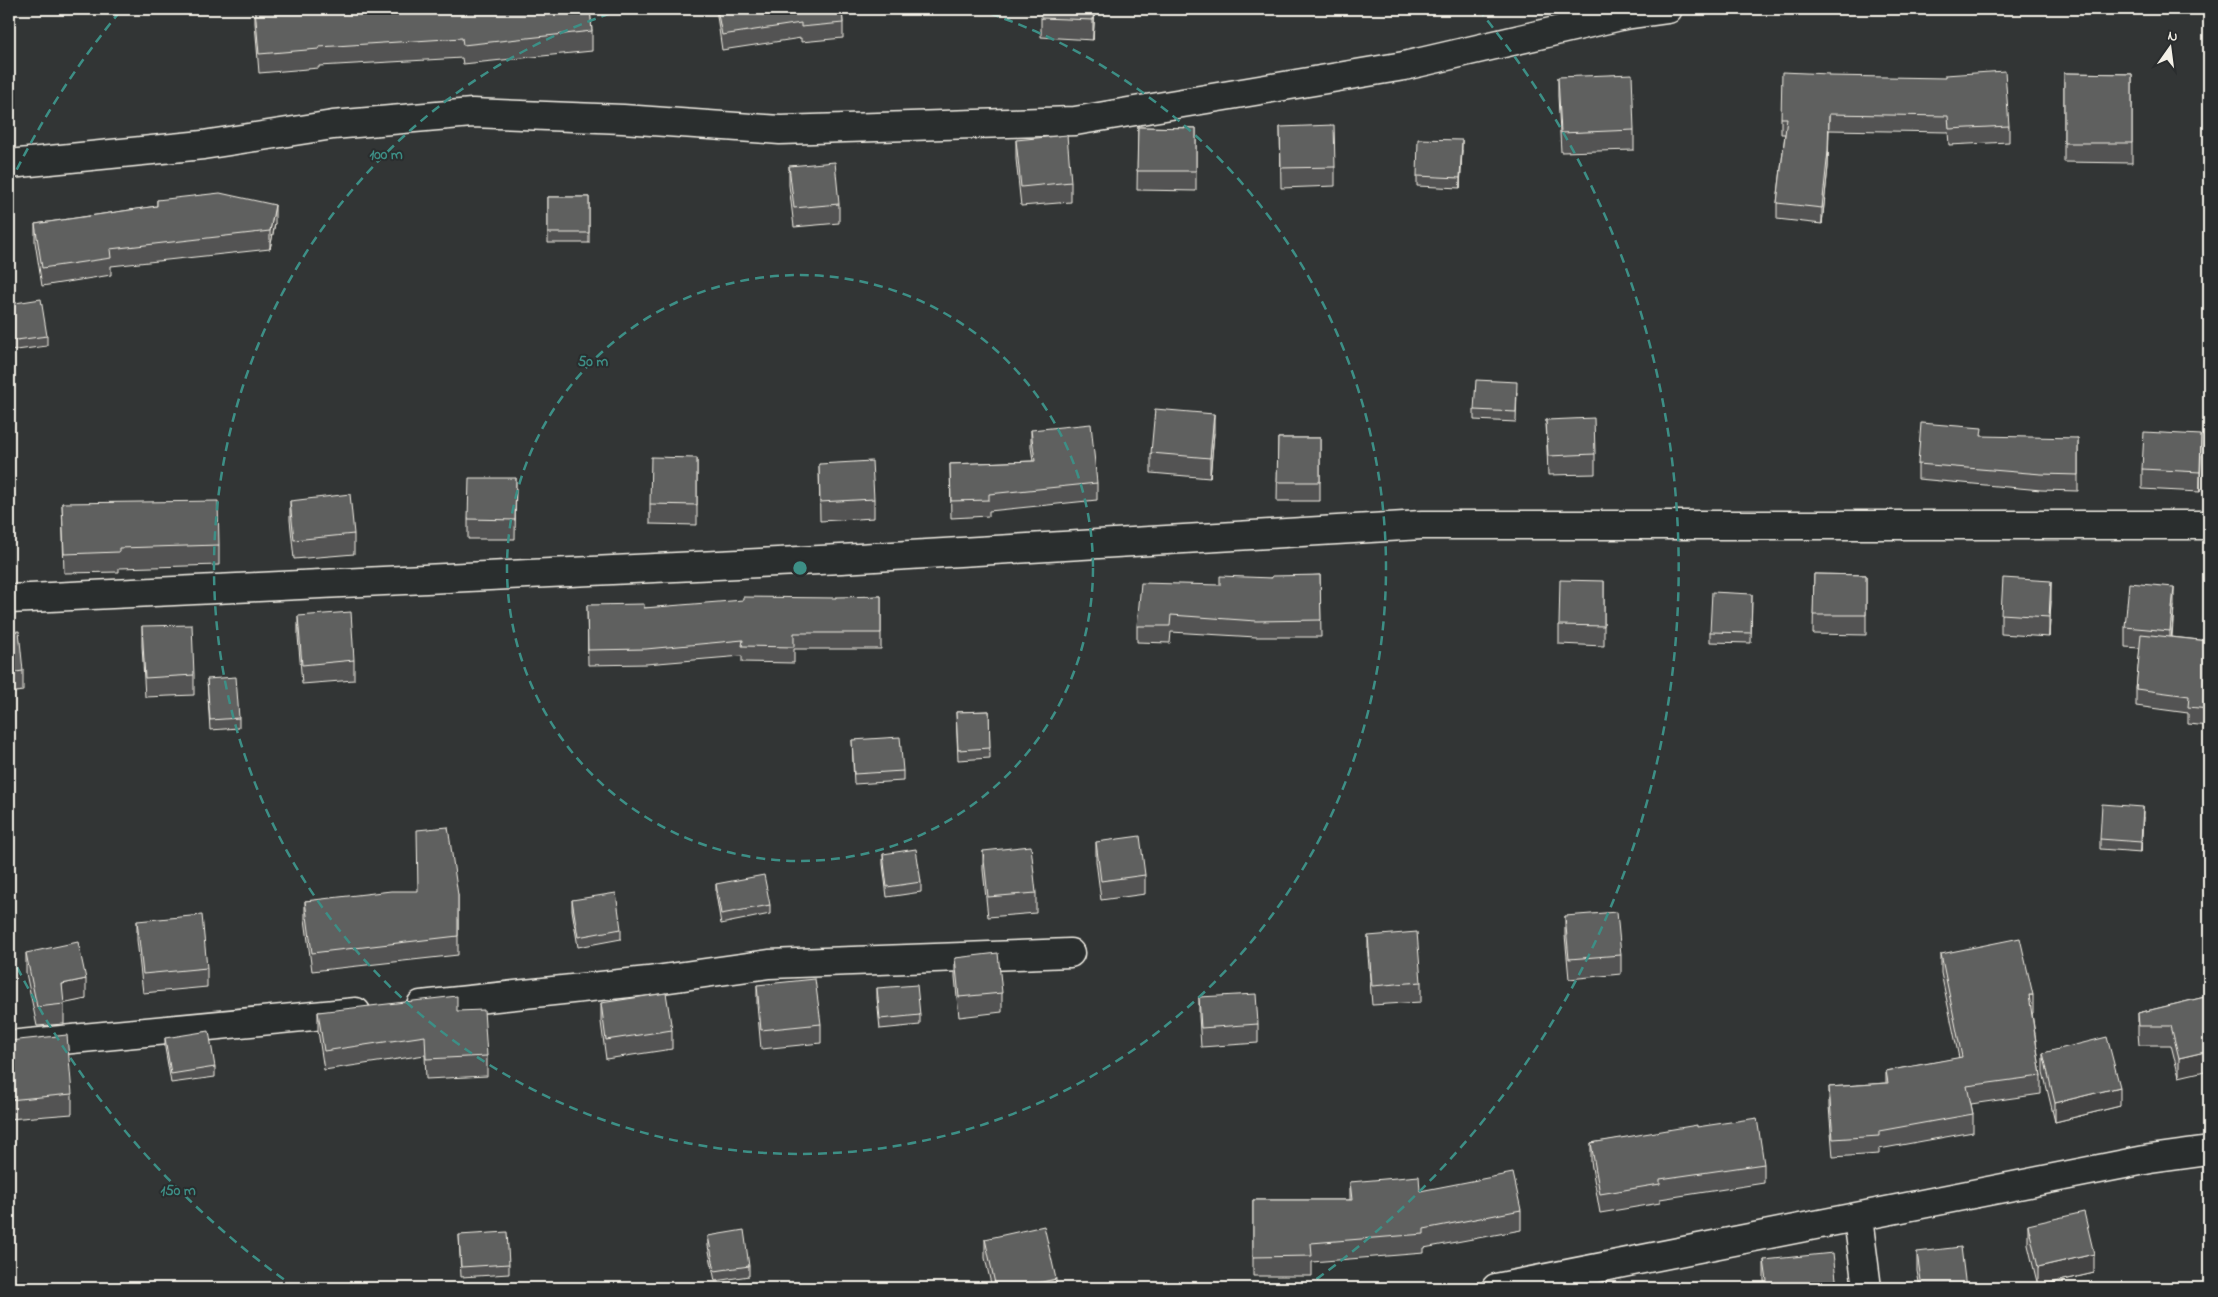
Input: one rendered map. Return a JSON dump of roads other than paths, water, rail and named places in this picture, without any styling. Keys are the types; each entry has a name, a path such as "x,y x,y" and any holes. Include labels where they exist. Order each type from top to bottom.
{"street":[{"path":"9,164 203,145 333,125 472,113 623,119 780,130 1075,121 1404,66 1625,15 1668,9"},
{"path":"9,599 850,558 1422,525 2209,524"},
{"path":"9,1045 648,981 769,964 1070,953"},
{"path":"1496,1288 2150,1159 2209,1151"},
{"path":"1858,1218 1867,1288"}]}
